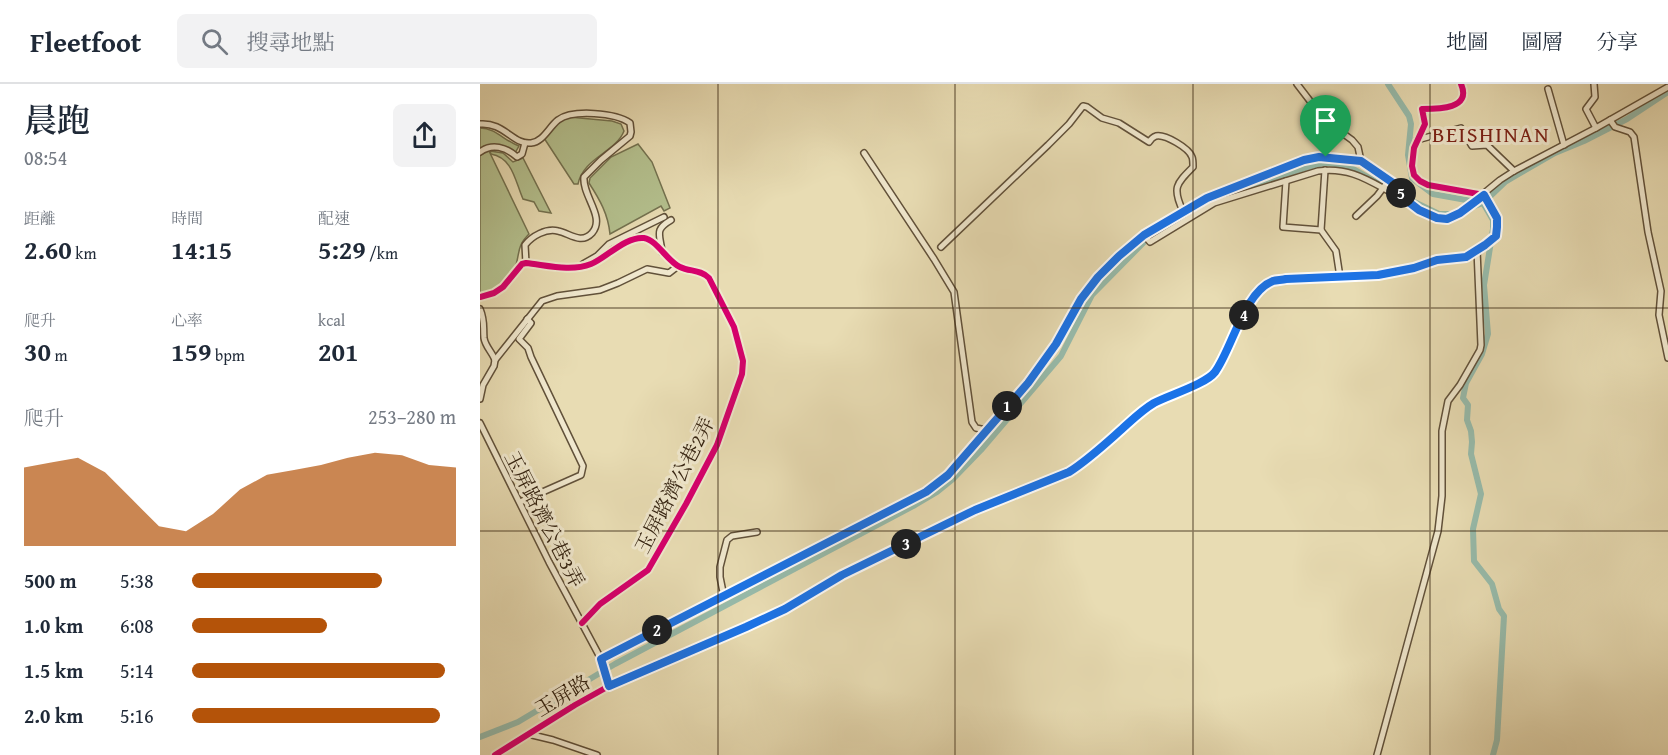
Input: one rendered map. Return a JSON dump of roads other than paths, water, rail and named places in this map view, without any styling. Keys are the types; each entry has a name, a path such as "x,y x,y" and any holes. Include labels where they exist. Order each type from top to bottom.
{"street":[{"name":"玉屏路","path":"1297,84 1320,114 1358,147 1361,161"},
{"path":"1461,84 1464,91 1463,99 1459,103 1422,109 1425,124 1414,148 1412,166 1414,175 1431,186 1458,190 1481,197"},
{"path":"1594,84 1595,97 1586,109 1596,128"},
{"name":"玉屏路","path":"609,686 601,659 926,492 948,475 1028,383 1056,344 1081,299 1098,277 1144,235 1183,211 1207,198 1304,160 1319,157 1361,161 1396,185 1406,200 1419,210 1437,218 1447,219 1460,213 1514,171 1668,87"},
{"path":"1548,89 1564,145"},
{"path":"941,248 1048,145 1083,106 1102,118 1119,123 1149,141 1154,136 1160,135 1188,151 1192,158 1192,167 1176,187 1176,196 1183,211"},
{"path":"480,124 499,127 525,143 539,140 562,117 577,113 617,116 630,123 631,128 630,136 584,177 584,187 597,222 590,236 577,239 559,231 550,230 534,236 525,245 526,262 503,287 494,293 480,297"},
{"path":"1610,120 1615,128 1630,132 1634,137 1645,213 1661,291 1659,315 1668,358"},
{"path":"1417,140 1461,128 1472,146 1487,145 1514,171"},
{"path":"480,152 485,148 496,147 503,148 517,157 522,154 525,143"},
{"path":"864,153 954,292 972,422 976,428 986,430"},
{"path":"1325,170 1321,230 1336,251 1340,277"},
{"path":"1144,235 1150,242 1214,203 1325,170 1348,172 1406,200"},
{"path":"1356,216 1377,196 1389,180"},
{"path":"1286,181 1283,227 1321,230"},
{"name":"玉屏路","path":"495,755 609,686 776,613 842,575 975,510 1069,472 1153,404 1212,375 1222,361 1237,326 1254,298 1273,281 1378,275 1405,270 1437,260 1466,257 1496,236 1497,218 1488,202 1481,197"},
{"path":"571,268 597,256 609,244 668,218 659,230 662,252"},
{"name":"玉屏路濟公巷2弄","path":"526,262 571,268 590,265 622,245 643,238 652,241 678,266 700,271 709,279 735,327 742,354 742,374 714,453 650,567 600,604 582,623"},
{"path":"1377,755 1438,531 1442,496 1442,431 1448,401 1460,385 1481,345 1477,250"},
{"path":"480,399 483,385 495,360 542,300 600,290 647,269 669,273 678,266"},
{"path":"480,309 484,317 486,345 495,360"},
{"path":"520,502 581,475 583,470 528,348 519,339 531,323 527,319"},
{"name":"玉屏路濟公巷3弄","path":"480,423 601,659"},
{"path":"724,597 720,567 727,540 732,536 757,532"},
{"path":"528,734 597,755"}],"waterway":[{"path":"1388,84 1409,116 1411,124 1408,155 1412,178 1433,194 1483,203 1493,220 1484,285 1488,334 1482,354 1466,383 1463,398 1468,405 1467,420 1471,431 1471,454 1481,494 1473,529 1474,561 1492,584 1499,609 1504,616 1497,740 1493,755"},
{"path":"1406,198 1439,214 1452,214 1483,203 1505,182 1555,153 1627,119 1668,92"},
{"path":"480,737 518,722 615,664 937,492 981,450 1061,356 1092,295 1150,236 1196,207 1276,177 1328,163 1348,166 1389,189"}],"district":[{"name":"BEISHINAN","path":"1491,134"}]}
